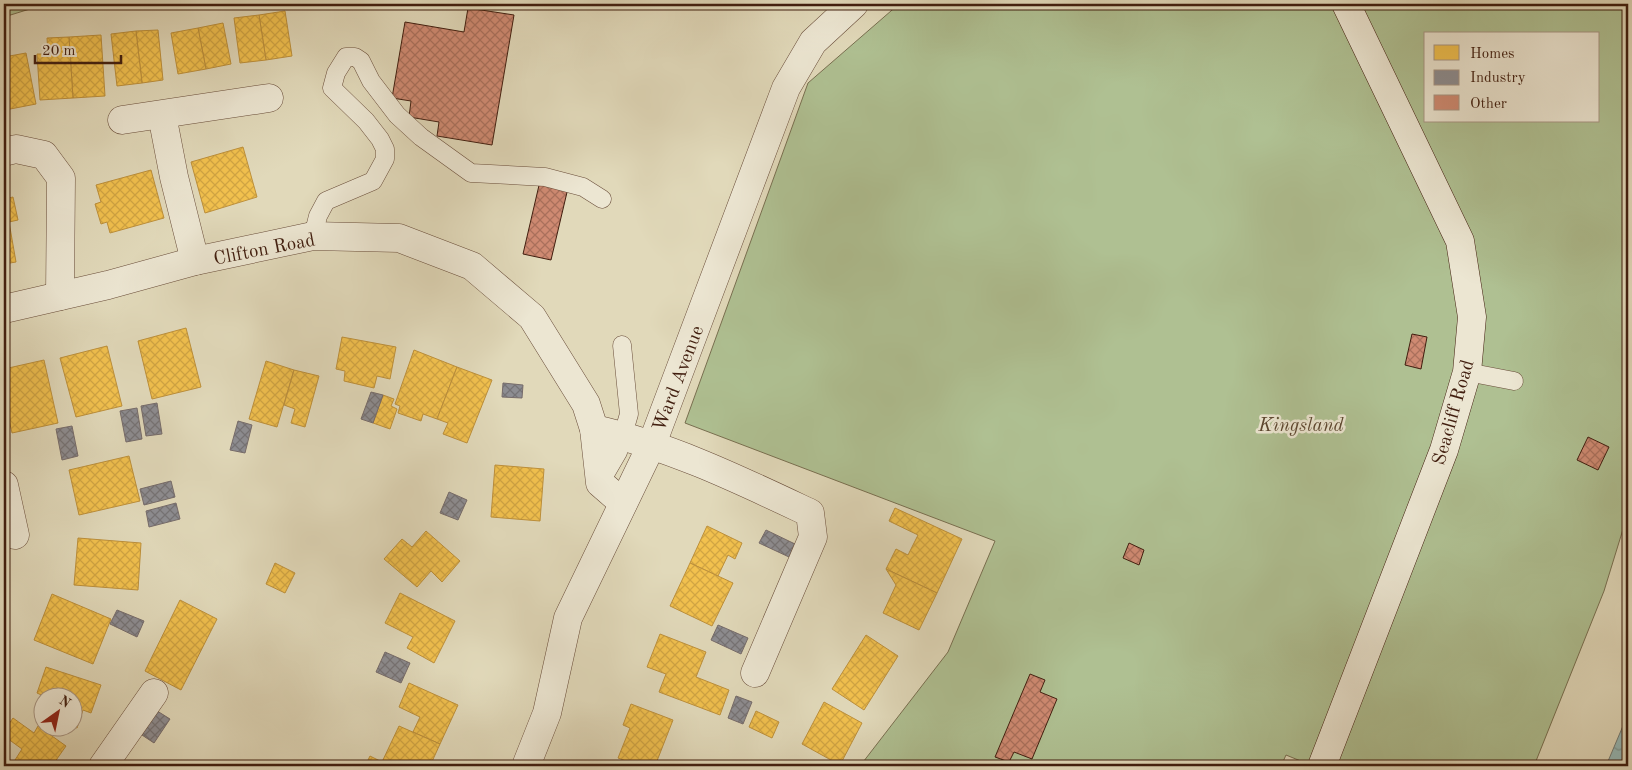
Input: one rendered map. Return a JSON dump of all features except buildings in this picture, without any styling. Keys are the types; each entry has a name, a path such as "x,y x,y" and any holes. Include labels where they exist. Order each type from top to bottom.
{"street":[{"name":"Ward Avenue","path":"526,766 547,713 568,618 652,444 786,88 812,42 854,4"},
{"name":"Seacliff Road","path":"1322,766 1444,450 1467,372 1472,317 1460,241 1346,4"},
{"path":"122,120 269,98"},
{"path":"162,115 174,177 195,261"},
{"path":"4,152 16,149 44,155 61,178 60,296"},
{"name":"Clifton Road","path":"4,309 195,261 313,236 399,238 472,266 532,317 586,404 594,429 600,483"},
{"path":"594,429 652,444 725,472 810,513 813,537 755,673"},
{"path":"600,483 623,503"},
{"path":"4,485 15,535"},
{"path":"103,766 154,692"}],"lane":[{"path":"313,236 318,216 326,200 373,181 384,159 385,149 380,139 366,121 332,88 336,73 346,57 355,57 361,60 370,81 397,115 421,137 471,173 545,177 583,187 602,199"},
{"path":"600,483 618,452 629,414 622,345"},
{"path":"1467,372 1514,381"}],"green space":[{"path":"4,4 46,4 4,17"},
{"name":"Kingsland","path":"899,4 1628,4 1628,513 1604,591 1534,766 1313,766 1286,755 1281,766 860,766 948,652 995,541 685,423 808,83"}],"water":[{"path":"1628,714 1628,766 1606,766"}]}
